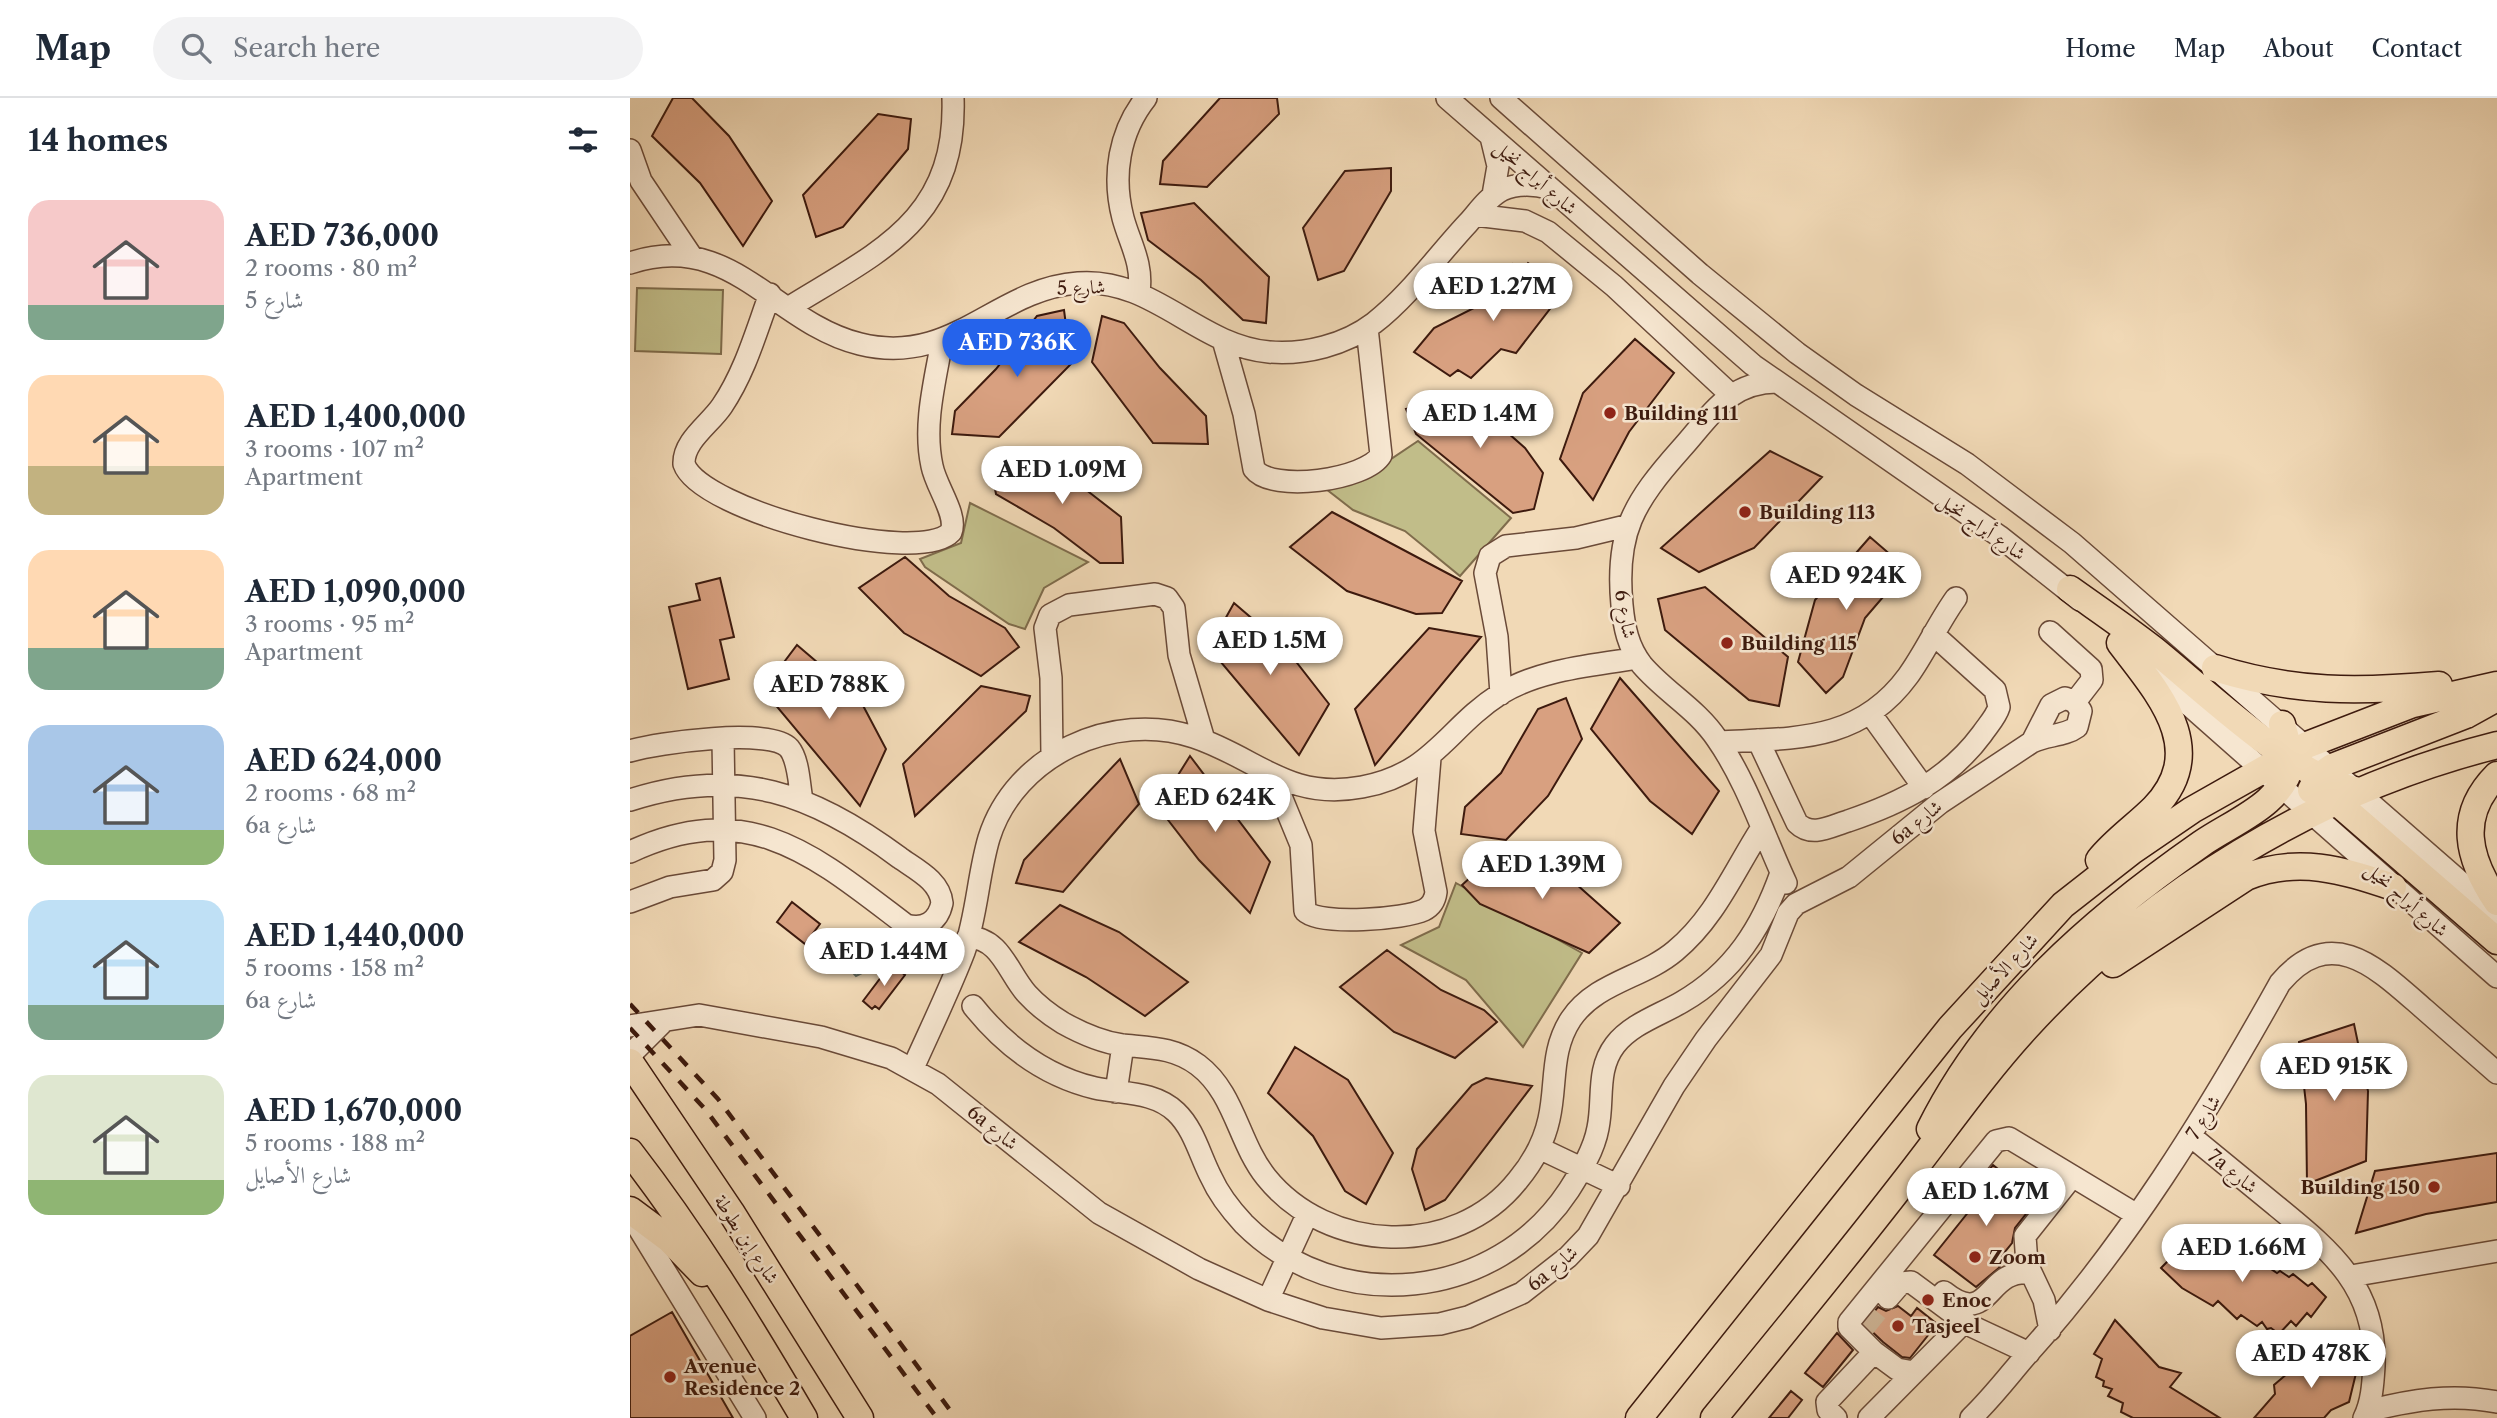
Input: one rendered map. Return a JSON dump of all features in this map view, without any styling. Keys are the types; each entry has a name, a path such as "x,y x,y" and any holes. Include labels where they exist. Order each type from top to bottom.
{"main road":[{"path":"2070,589 2150,646 2287,763 2321,775 2348,796 2497,941"},
{"path":"2063,905 2103,855 2154,808 2176,774 2178,734 2172,715 2120,643"},
{"path":"2216,668 2299,687 2339,691 2497,682"},
{"name":"شارع الأصايل","path":"1639,1418 1950,1028 2063,905 2132,851 2192,810 2413,704 2497,682"},
{"path":"2321,775 2466,715 2497,698"},
{"path":"1903,1184 1964,1069 2025,993 2071,946 2127,898 2209,839 2262,806 2287,763 2282,724"},
{"path":"1714,1418 2007,1051 2047,1007 2131,930 2229,862 2311,813 2348,796 2497,745"},
{"path":"2311,813 2321,775"},
{"path":"2497,775 2481,795 2472,817 2470,839 2474,862 2497,902"},
{"path":"2047,1007 2246,877 2265,869 2288,865 2332,867 2393,887"},
{"name":"شارع إبن بطوطة","path":"630,1062 745,1234 860,1418"},
{"path":"630,1152 673,1207 747,1321 804,1418"},
{"path":"630,1212 668,1239 747,1321"}],"street":[{"path":"788,308 888,247 917,218 931,196 945,159 953,122 953,98"},
{"path":"1139,292 1140,264 1123,218 1118,168 1128,128 1146,98"},
{"name":"شارع أبراج نخيل","path":"1447,98 1730,345 1777,382 2070,589 2120,643 2287,763 2311,813 2497,977"},
{"name":"شارع أبراج نخيل","path":"1501,98 1764,327 1856,395 1967,464 2029,509 2282,724"},
{"path":"1491,137 1498,166 1493,195"},
{"path":"630,150 641,181 692,257"},
{"path":"1493,195 1520,185 1549,188"},
{"name":"شارع 5","path":"630,263 656,257 692,257 727,267 826,333 864,345 903,348 942,341 1012,303 1056,286 1100,283 1139,292 1223,340 1254,350 1288,352 1321,348 1367,328 1385,313 1493,195"},
{"path":"1475,215 1525,221 1548,232 1614,286 1730,394"},
{"path":"770,294 736,382 714,416 689,445 684,464 690,475 721,495 757,512 811,530 899,541 940,540 951,531 954,518 937,484 929,446 929,420 942,341"},
{"path":"1223,340 1241,402 1254,469 1271,481 1306,481 1367,469 1381,455 1367,328"},
{"path":"1730,345 1730,394"},
{"path":"1730,394 1753,385 1777,382"},
{"name":"شارع 6","path":"1730,394 1647,488 1626,526 1620,559 1624,627 1637,658 1689,706 1719,742 1796,904"},
{"path":"1501,694 1496,625 1485,573 1490,556 1506,546 1576,538 1626,526"},
{"path":"1052,756 1051,678 1045,628 1050,615 1069,605 1155,594 1167,598 1174,608 1179,655 1204,740"},
{"path":"1719,742 1822,735 1870,713 1909,675 1956,598"},
{"name":"6a شارع","path":"630,1026 699,1015 845,1043 913,1068 938,1084 1053,1178 1121,1227 1187,1263 1268,1300 1323,1318 1381,1328 1440,1324 1468,1317 1522,1293 1568,1257 1588,1236 1674,1086 1706,1039 1771,955 1788,914 1796,904 1849,877 1940,803 2032,742 2055,701 2065,698 2075,702 2092,680 2091,668 2050,632"},
{"path":"1758,740 1797,823 1807,830 1819,831 1871,813 1924,788 1968,751 1994,717 1999,701 1995,690 1933,634"},
{"path":"913,1068 970,929 985,855 996,821 1026,779 1052,756 1093,736 1126,729 1159,729 1204,740 1273,777 1316,788 1360,788 1397,777 1430,758 1501,694 1539,677 1637,658"},
{"path":"1870,713 1924,788"},
{"path":"630,902 670,887 706,882 718,877 725,866 723,739"},
{"path":"630,751 680,741 771,739 783,743 794,759 802,800"},
{"path":"1273,777 1301,845 1305,911 1321,919 1395,915 1426,909 1431,905 1436,892 1424,831 1430,758"},
{"path":"630,800 671,790 724,786 764,790 802,800 835,814 928,878 941,896 941,911 930,923 914,927 906,925 808,853 759,835 725,831 674,836 630,852"},
{"path":"2348,796 2497,914"},
{"path":"941,911 970,929 978,938 993,945 1027,994 1061,1022 1091,1036 1123,1045 1170,1050 1205,1071 1228,1101 1256,1163 1279,1191 1307,1215 1336,1228 1367,1236 1409,1237 1449,1228 1486,1209 1517,1182 1539,1148 1549,1119 1554,1058 1574,1015 1596,994 1656,965 1686,941 1715,908 1761,829"},
{"path":"973,1006 1001,1038 1036,1064 1074,1082 1147,1096 1174,1110 1184,1120 1211,1178 1231,1210 1257,1236 1288,1257 1335,1279 1361,1284 1414,1285 1440,1280 1490,1261 1534,1231 1568,1191 1581,1168 1598,1127 1602,1074 1610,1052 1626,1033 1693,995 1733,961 1759,927 1781,873"},
{"name":"شارع 7","path":"1970,1418 2050,1330 2137,1215 2192,1137 2280,983 2299,964 2326,954 2358,958 2375,967 2497,1073"},
{"path":"630,1055 662,1023"},
{"path":"1116,1092 1123,1045"},
{"name":"7a شارع","path":"2192,1137 2319,1242 2351,1276 2363,1300 2375,1351 2366,1414"},
{"path":"1914,1372 1897,1369 1868,1339 1849,1327 1849,1322 1999,1139 2009,1138 2071,1178 2137,1215"},
{"path":"1539,1148 1619,1186"},
{"path":"2050,1330 2044,1300 2024,1254 2025,1236 2071,1178"},
{"path":"630,1212 755,1418"},
{"path":"1268,1300 1307,1215"},
{"path":"1910,1250 1910,1261 1916,1269 1964,1306 1982,1302 2005,1276 2030,1273"},
{"path":"2351,1276 2497,1251"},
{"path":"1893,1302 1906,1281 1964,1322 2029,1353"},
{"path":"1869,1418 1964,1322"},
{"path":"1836,1418 1828,1410 1827,1402 1868,1339"},
{"path":"2366,1414 2427,1398 2471,1398 2497,1402"}],"shaded area":[{"path":"637,288 723,290 721,354 635,351"},
{"path":"1418,441 1511,518 1460,576 1405,531 1353,510 1326,489 1385,463"},
{"path":"970,503 1088,562 1044,588 1025,629 1009,624 925,567 920,559 961,543"},
{"path":"1456,883 1582,953 1523,1047 1466,980 1401,945 1439,927"},
{"path":"837,934 844,936 854,946 874,949 878,958 876,966 856,976 842,961 822,959 820,953 830,948"}],"building":[{"path":"673,98 692,98 729,136 772,201 743,246 700,183 652,136"},
{"path":"1220,98 1277,98 1279,114 1207,187 1160,184 1163,161"},
{"path":"878,114 911,119 908,149 843,227 816,237 803,195"},
{"path":"1391,168 1391,191 1344,271 1318,280 1303,228 1345,171"},
{"path":"1194,203 1269,277 1266,323 1243,320 1201,280 1148,240 1141,213"},
{"path":"1528,263 1566,288 1516,353 1501,349 1471,378 1458,370 1450,376 1414,352 1434,328 1478,306 1513,264 1522,270"},
{"path":"1064,310 1071,364 999,437 952,434 955,411 996,369 1037,316"},
{"path":"1102,316 1124,323 1160,368 1206,416 1208,444 1153,443 1092,362"},
{"name":"Building 111","path":"1635,339 1674,373 1629,432 1593,500 1560,459 1583,393"},
{"path":"1452,397 1474,403 1525,448 1543,473 1534,509 1513,513 1416,434 1406,409"},
{"name":"Building 113","path":"1770,451 1822,477 1754,548 1699,572 1661,548"},
{"path":"1040,454 1121,517 1123,563 1100,563 1054,528 996,494 993,478 997,471 1014,461"},
{"path":"1332,512 1462,581 1442,613 1416,614 1347,591 1290,547"},
{"path":"1870,537 1907,569 1865,618 1843,677 1826,693 1798,662 1815,600"},
{"path":"905,557 949,596 1005,628 1019,647 981,676 904,633 859,588"},
{"path":"720,578 734,637 720,640 729,679 688,689 669,607 700,600 696,584"},
{"name":"Building 115","path":"1705,587 1788,657 1779,706 1749,700 1665,630 1658,599"},
{"path":"1234,603 1283,645 1329,704 1299,755 1209,648"},
{"path":"1429,628 1481,637 1375,765 1355,709"},
{"path":"797,645 859,698 886,749 860,806 763,690"},
{"path":"1620,678 1719,791 1692,834 1650,801 1591,729"},
{"path":"981,686 1030,696 1026,711 915,816 903,764"},
{"path":"1566,698 1582,739 1548,796 1506,840 1461,834 1465,807 1501,773 1538,709"},
{"path":"1190,756 1270,862 1250,913 1199,860 1158,807"},
{"path":"1120,759 1139,804 1063,892 1016,883 1024,860"},
{"path":"1495,855 1558,868 1620,923 1589,953 1480,904 1462,885"},
{"path":"792,902 820,924 805,944 777,922"},
{"path":"1060,905 1119,932 1188,982 1145,1016 1086,977 1019,942"},
{"path":"1387,950 1441,990 1484,1010 1497,1022 1455,1058 1394,1032 1340,987"},
{"path":"891,964 905,975 879,1009 875,1006 872,1009 863,1001"},
{"path":"2354,1024 2368,1091 2366,1161 2307,1184 2306,1104 2299,1042"},
{"path":"1295,1047 1348,1080 1393,1153 1366,1204 1345,1191 1313,1136 1268,1093"},
{"path":"1486,1078 1532,1086 1445,1200 1425,1210 1412,1169 1417,1149 1472,1085"},
{"name":"Building 150","path":"2497,1153 2497,1202 2426,1214 2356,1233 2375,1171"},
{"path":"1993,1165 2037,1200 2015,1228 2012,1243 1996,1263 2000,1267 1976,1287 1934,1255 1978,1200 1970,1194"},
{"path":"2197,1231 2203,1239 2213,1235 2239,1255 2262,1263 2277,1273 2280,1271 2289,1277 2293,1274 2308,1286 2312,1283 2326,1297 2311,1317 2307,1313 2296,1326 2291,1321 2279,1334 2271,1328 2267,1329 2262,1322 2257,1326 2241,1315 2237,1319 2218,1301 2213,1306 2182,1288 2161,1268"},
{"name":"Tasjeel","path":"1898,1306 1911,1316 1917,1308 1937,1324 1910,1358 1902,1357 1864,1324 1878,1307 1886,1311"},
{"name":"Avenue Residence 2","path":"672,1312 733,1418 630,1418 630,1336"},
{"path":"2115,1320 2159,1367 2181,1373 2170,1387 2220,1418 2133,1418 2121,1412 2123,1403 2108,1396 2112,1389 2103,1386 2104,1381 2096,1377 2102,1359 2094,1354"},
{"path":"1837,1333 1853,1350 1823,1387 1805,1373"},
{"path":"2309,1357 2358,1365 2349,1402 2331,1410 2324,1418 2254,1418 2275,1394 2274,1385 2295,1367 2305,1366"},
{"path":"1791,1391 1802,1400 1788,1418 1769,1418"}],"tunnel":[{"path":"1864,1328 1888,1298"}],"railway":[{"path":"630,1004 718,1099 956,1418"},
{"path":"630,1028 705,1109 937,1418"}],"place":[{"name":"Building 111","path":"1610,413"},
{"name":"Building 113","path":"1745,512"},
{"name":"Building 115","path":"1727,643"},
{"name":"Building 150","path":"2434,1187"},
{"name":"Zoom","path":"1975,1257"},
{"name":"Enoc","path":"1928,1300"},
{"name":"Tasjeel","path":"1898,1326"},
{"name":"Avenue Residence 2","path":"670,1377"}]}
